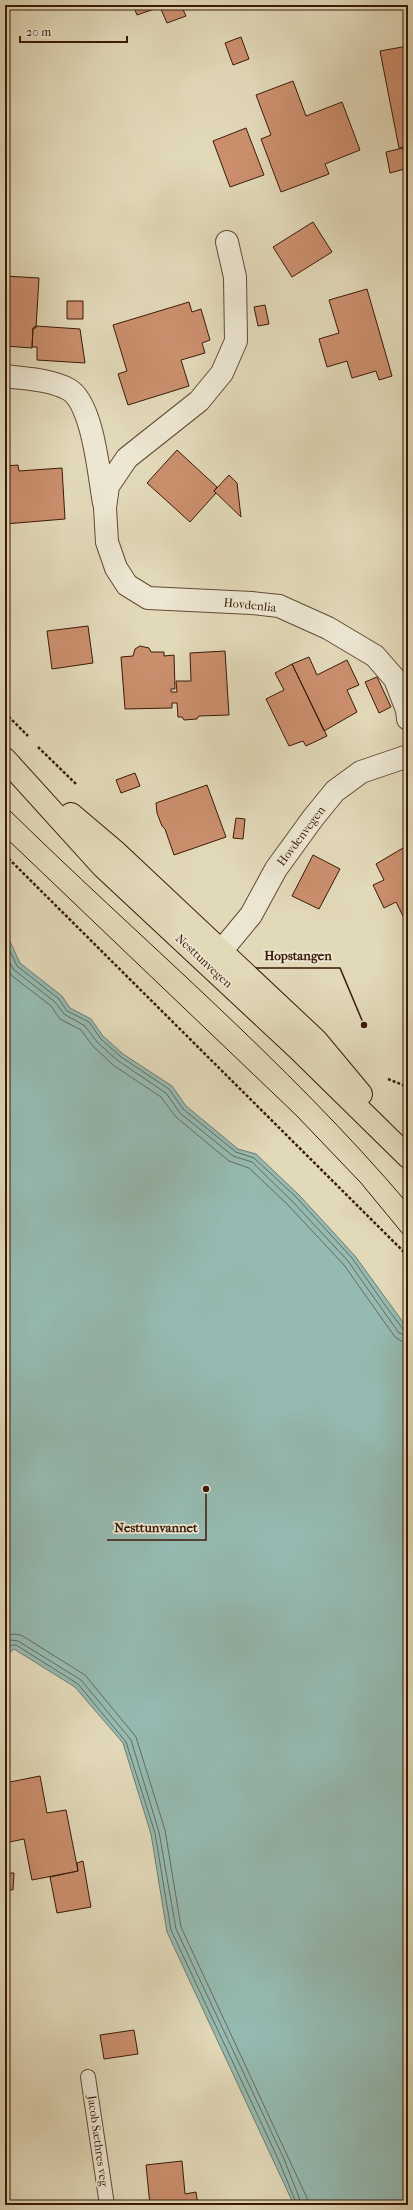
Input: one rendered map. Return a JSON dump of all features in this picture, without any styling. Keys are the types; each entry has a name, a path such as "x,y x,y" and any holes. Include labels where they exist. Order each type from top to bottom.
{"main road":[{"name":"Nesttunvegen","path":"5,759 117,853 222,950 320,1044 408,1150"},
{"name":"Nesttunvegen","path":"5,759 103,867 297,1048 408,1157"}],"street":[{"name":"Hovdenlia","path":"105,508 108,486 127,458 199,402 222,373 236,341 237,314 235,277 227,242"},
{"name":"Hovdenlia","path":"5,376 45,381 69,389 82,406 93,435 105,508 107,542 116,568 127,585 148,598 252,602 279,606 328,628 374,656 395,679 407,710 408,719"},
{"name":"Hovdenvegen","path":"222,950 251,915 276,869 313,818 335,792 361,772 408,756"}],"lane":[{"name":"Jacob Sæthres veg","path":"88,2077 93,2101 107,2205"}],"path":[{"path":"5,855 408,1256"}],"water":[{"path":"5,931 20,963 62,996 70,1008 91,1019 103,1036 123,1054 172,1086 186,1106 238,1149 256,1154 299,1195 355,1256 408,1329 408,2205 294,2205 167,1932 151,1834 123,1743 75,1687 14,1649 5,1656"}],"building":[{"path":"133,5 181,5 186,16 167,23 160,7 137,15"},
{"path":"241,37 249,59 233,65 225,43"},
{"path":"408,46 408,147 399,148 380,51"},
{"path":"293,81 306,116 342,102 360,150 325,164 329,174 281,192 261,139 271,135 256,95"},
{"path":"246,128 264,175 230,187 213,141"},
{"path":"403,148 408,168 390,173 386,152"},
{"path":"313,222 332,252 292,277 273,247"},
{"path":"5,276 39,278 36,328 33,328 32,348 5,346"},
{"path":"367,289 392,376 379,380 376,371 352,378 347,361 327,367 319,339 339,333 329,300"},
{"path":"67,301 83,301 83,319 67,319"},
{"path":"189,302 192,312 201,309 210,340 202,343 205,353 181,360 189,386 128,405 118,374 127,371 113,325"},
{"path":"265,305 269,324 258,326 254,307"},
{"path":"36,326 80,329 85,363 37,360 37,347 32,347 33,328"},
{"path":"177,450 217,487 214,491 216,493 190,522 147,483"},
{"path":"18,465 19,471 62,468 65,519 5,524 5,466"},
{"path":"229,475 237,483 241,517 214,491"},
{"path":"88,626 93,663 52,669 47,631"},
{"path":"140,646 149,648 151,652 164,652 164,656 174,655 175,689 171,689 171,692 177,692 176,681 191,681 190,653 225,651 229,715 199,716 197,719 184,720 182,717 178,717 177,703 172,703 172,708 125,709 121,657 133,656 135,649"},
{"path":"309,657 317,675 347,660 359,685 347,690 357,712 324,731 292,664"},
{"path":"292,664 327,736 306,746 303,741 289,746 266,699 284,690 275,673"},
{"path":"377,677 391,707 379,713 365,682"},
{"path":"135,773 140,786 121,793 116,780"},
{"path":"207,785 226,837 174,855 165,829 162,826 157,813 156,803"},
{"path":"236,818 245,819 243,839 233,838"},
{"path":"408,845 408,921 406,922 396,902 384,908 373,885 384,880 376,864"},
{"path":"313,855 340,869 319,909 292,896"},
{"path":"40,1776 47,1813 66,1810 78,1871 32,1880 24,1839 5,1843 5,1783"},
{"path":"83,1861 91,1907 57,1913 50,1877 78,1871 77,1863"},
{"path":"5,1873 14,1873 13,1890 5,1889"},
{"path":"134,2030 138,2054 104,2059 100,2035"},
{"path":"182,2161 185,2194 196,2192 198,2205 150,2205 146,2165"}],"tram line":[{"path":"5,806 262,1050 361,1151 408,1204"},
{"path":"5,837 296,1115 361,1183 408,1240"}],"place":[{"name":"Hopstangen","path":"364,1025"},
{"name":"Nesttunvannet","path":"206,1489"}]}
